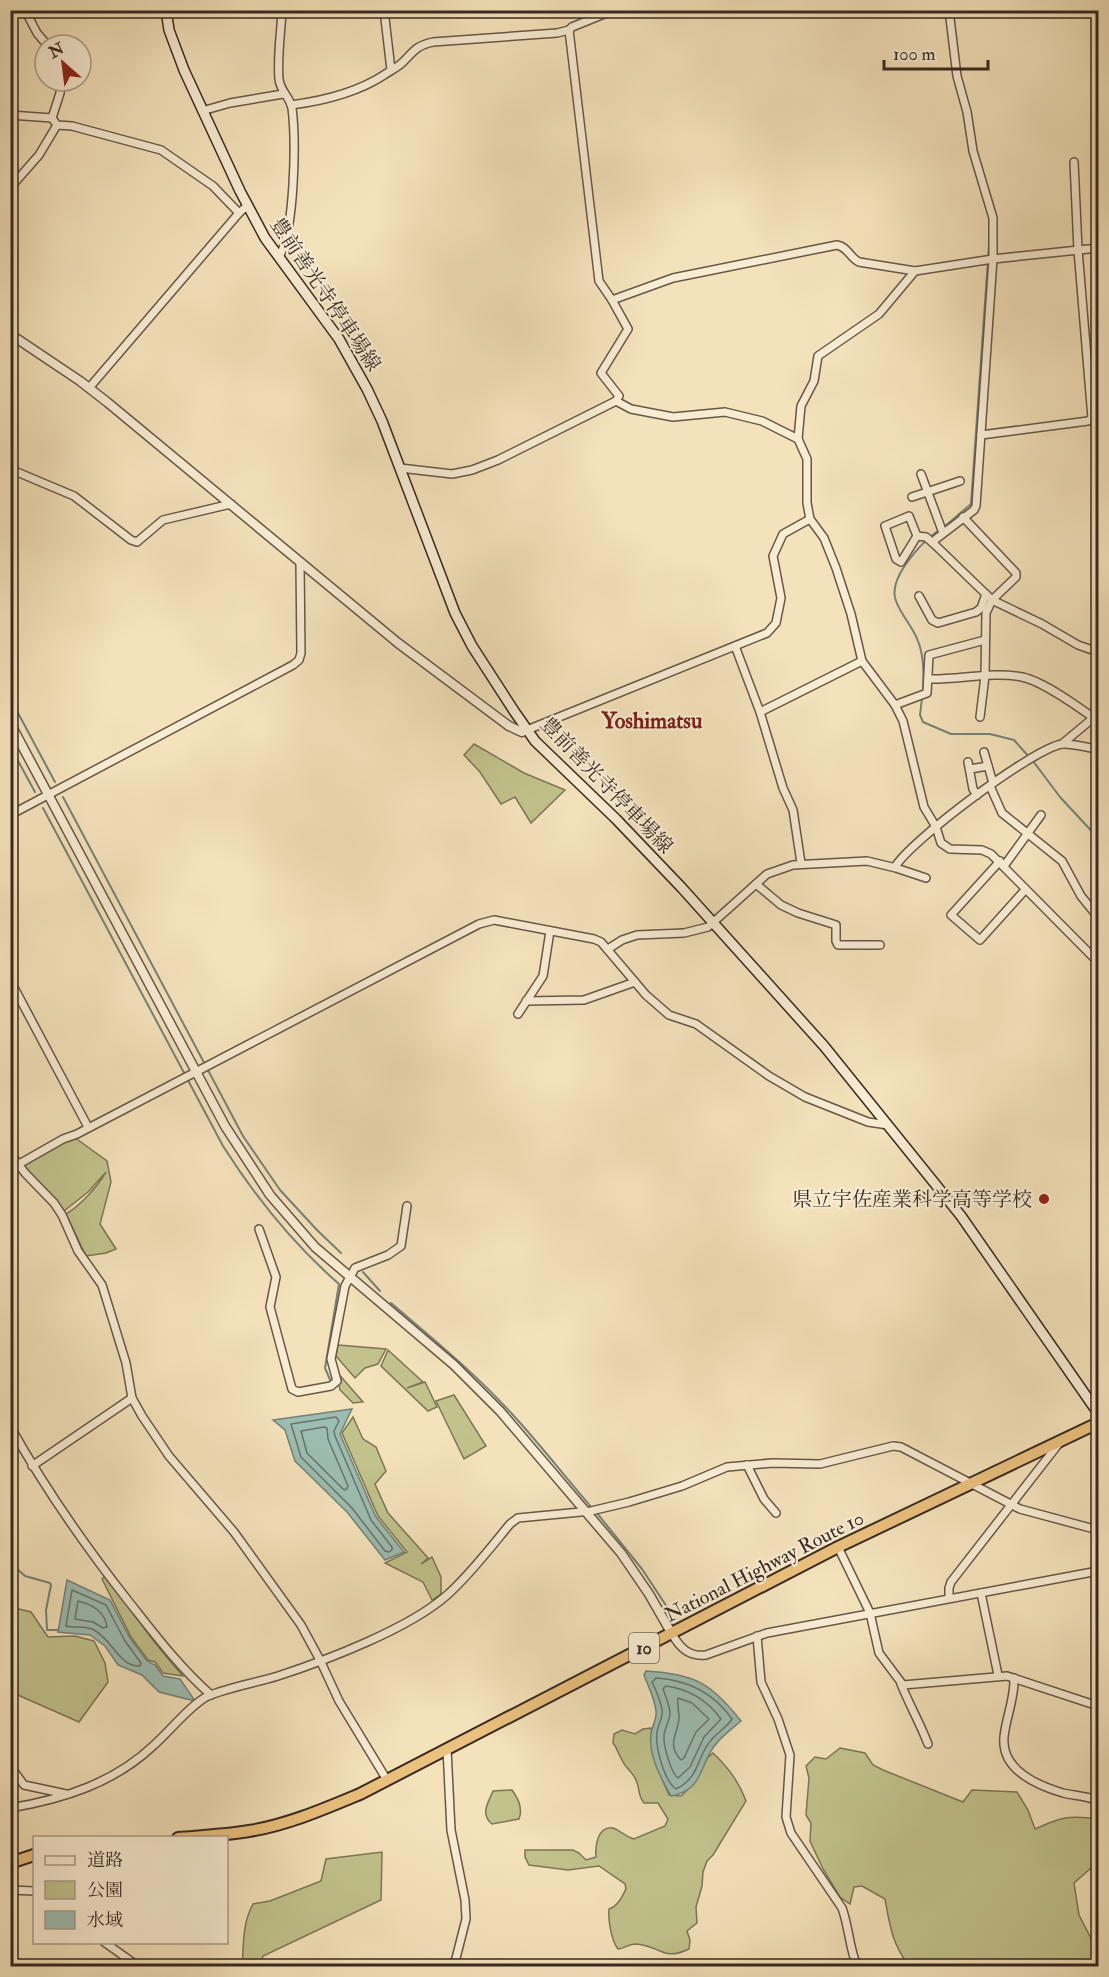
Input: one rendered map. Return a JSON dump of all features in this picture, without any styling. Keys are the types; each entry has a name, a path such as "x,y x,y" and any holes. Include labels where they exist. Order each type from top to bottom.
{"highway":[{"name":"National Highway Route 10","path":"201,1836 235,1833 280,1824 326,1808 387,1780 838,1547 1098,1423"},
{"path":"10,1863 33,1855"}],"main road":[{"name":"豊前善光寺停車場線","path":"165,10 175,48 202,111 248,206 279,257 326,321 351,360 382,421 463,630 527,730 539,746 609,812 713,921 781,997 961,1216 1098,1413"}],"street":[{"path":"25,10 37,33"},
{"path":"279,257 286,242 289,227 294,149 291,105 283,94 279,78 282,10"},
{"path":"384,10 391,70"},
{"path":"291,105 336,96 380,77 403,62 416,47 433,42 556,33 569,30 614,10"},
{"path":"933,543 976,506 993,259 993,218 974,151 957,76 949,10"},
{"path":"400,468 452,474 472,470 498,460 616,401 619,396 601,373 628,329 612,300 598,281 569,30"},
{"path":"52,118 60,93"},
{"path":"202,111 230,103 283,94"},
{"path":"10,115 52,118"},
{"path":"52,118 57,125"},
{"path":"10,188 39,155 57,125"},
{"path":"57,125 72,126 161,150 213,186 239,213"},
{"path":"981,435 1092,419 1078,250 1074,162"},
{"path":"89,388 239,213 248,206"},
{"path":"612,300 673,278 837,245 844,247 859,262 915,271 993,259 1098,248"},
{"path":"915,271 879,314 818,356 814,381 801,406 798,439 807,459 807,503 810,519 824,538 836,568 851,614 862,661 895,705 904,725 924,807 936,827 941,843 946,848 982,850 991,854 1098,962"},
{"path":"10,334 89,388 398,643 509,726 522,732 763,635 774,627 781,593 773,556 785,532 810,519"},
{"path":"616,401 631,409 673,417 725,412 762,421 798,439"},
{"path":"10,467 74,496 131,540 137,542 163,520 231,504"},
{"path":"921,474 943,533"},
{"path":"912,497 960,481"},
{"path":"909,516 917,536 901,562 896,559 885,526 909,516"},
{"path":"963,517 1016,573 1013,580 992,600 986,613 985,676 980,717"},
{"path":"917,536 926,537 992,600 1042,624 1078,645 1098,652"},
{"path":"10,816 299,660 301,653 300,563"},
{"path":"919,596 932,620 938,623 976,612 981,608 986,594"},
{"path":"895,705 927,693 928,655 985,640"},
{"path":"735,646 783,788 793,810 801,863"},
{"path":"759,712 862,661"},
{"path":"895,867 904,855 977,795 1039,754 1062,744 1097,718 1029,678 1012,675 928,679"},
{"path":"10,723 225,1126 256,1177 310,1241 349,1277 454,1365 591,1511 633,1568 672,1634 685,1651 701,1655 757,1636 1098,1571"},
{"path":"1062,744 1098,750"},
{"path":"984,752 991,785 1002,813 1062,861 1081,896 1098,917"},
{"path":"977,795 973,789 969,766 988,766"},
{"path":"1025,890 980,940 951,915 1002,864 1041,815"},
{"path":"608,949 622,940 637,935 694,932 708,927 756,884 776,870 801,863 867,861 895,867 926,878"},
{"path":"756,884 781,905 798,914 836,925 838,945 880,945"},
{"path":"19,1164 63,1139 484,922 498,920 601,942 646,995 669,1015 696,1024 769,1076 805,1097 868,1122 888,1125"},
{"path":"518,1014 543,976 550,931"},
{"path":"10,980 88,1127"},
{"path":"526,1000 577,1001 611,992 635,982"},
{"path":"10,1153 62,1215 78,1251 102,1286 126,1364 132,1398 151,1432 169,1456 225,1519 301,1625 339,1701 387,1780"},
{"path":"259,1229 276,1276 270,1301 271,1316 294,1392 331,1386 337,1381 331,1359 345,1286 354,1268 388,1255 402,1246 407,1206"},
{"path":"32,1466 132,1398"},
{"path":"10,1426 32,1466 84,1543 166,1650 211,1695"},
{"path":"949,1598 951,1582 1062,1440"},
{"path":"10,1809 52,1800 98,1784 122,1771 211,1695 276,1677 320,1660 389,1630 433,1606 448,1594 510,1524 518,1518 591,1511 646,1498 682,1486 718,1470 747,1465 820,1464 899,1446 1012,1505 1098,1530"},
{"path":"747,1465 764,1499 776,1513"},
{"path":"838,1547 870,1613 879,1653 901,1684 928,1744"},
{"path":"981,1593 998,1676"},
{"path":"757,1636 761,1683 778,1719 790,1755 787,1825 842,1908 847,1921 850,1949 857,1966"},
{"path":"901,1684 906,1686 998,1676 1014,1678 1098,1706"},
{"path":"1014,1678 1014,1696 1004,1739 1006,1754 1012,1766 1027,1778 1057,1791 1098,1800"},
{"path":"447,1749 451,1830 465,1900 466,1919 454,1966"},
{"path":"10,1766 24,1785 69,1794"},
{"path":"10,1890 33,1891"},
{"path":"107,1944 138,1966"}],"green space":[{"path":"474,744 524,773 565,790 531,823 515,797 501,804 480,772 464,755"},
{"path":"74,1137 107,1161 111,1182 100,1224 116,1249 106,1253 86,1256 66,1214 88,1195 106,1172 88,1192 64,1211 23,1166 25,1162"},
{"path":"338,1345 386,1349 378,1364 365,1368 355,1378 336,1356"},
{"path":"388,1350 423,1382 407,1388 425,1382 437,1407 428,1411 381,1366"},
{"path":"336,1371 363,1402 353,1403 340,1390"},
{"path":"454,1395 486,1446 464,1459 436,1401"},
{"path":"353,1417 363,1439 376,1447 386,1471 375,1484 388,1513 428,1558 421,1564 432,1557 441,1577 441,1594 432,1600 423,1582 385,1563 407,1552 378,1516 342,1433"},
{"path":"109,1573 143,1627 183,1676 163,1673 155,1662 148,1660 131,1637 102,1579"},
{"path":"11,1607 31,1612 48,1637 75,1636 94,1641 105,1663 108,1682 79,1722 11,1692"},
{"path":"651,1728 661,1777 669,1795 681,1796 692,1785 705,1760 713,1753 732,1775 746,1801 707,1861 696,1907 697,1923 687,1931 690,1940 689,1949 673,1954 635,1944 618,1949 610,1929 609,1909 615,1906 621,1898 626,1889 625,1884 599,1866 568,1870 529,1865 525,1857 525,1850 573,1850 586,1860 596,1857 598,1838 603,1830 613,1828 634,1839 665,1826 668,1819 658,1803 644,1803 635,1777 623,1763 613,1743 614,1734 622,1730 635,1734 643,1729"},
{"path":"840,1748 865,1753 873,1765 883,1770 963,1802 972,1790 1017,1792 1028,1810 1035,1829 1065,1818 1098,1819 1098,1862 1074,1883 1079,1915 1098,1952 1098,1966 909,1966 895,1942 885,1899 862,1886 854,1887 850,1904 840,1897 810,1841 811,1823 806,1815 809,1778 806,1766 815,1757 826,1759"},
{"path":"512,1790 519,1804 519,1819 492,1824 486,1812 493,1791"},
{"path":"382,1852 381,1900 263,1956 259,1966 242,1966 245,1927 253,1904 270,1901 321,1881 326,1859"}],"water":[{"path":"352,1409 340,1434 376,1517 404,1552 385,1560 347,1512 295,1461 285,1430 273,1420"},
{"path":"67,1580 110,1600 130,1638 147,1661 155,1665 163,1676 180,1679 195,1701 159,1692 142,1675 118,1665 105,1646 90,1635 58,1632"},
{"path":"646,1671 677,1675 701,1683 711,1689 741,1721 716,1744 696,1782 682,1793 671,1796 651,1750 651,1734 656,1711 644,1675"}],"waterway":[{"path":"944,527 971,504 990,231"},
{"path":"923,692 920,647 898,606 895,592 901,572 908,561 939,530"},
{"path":"10,698 55,782"},
{"path":"922,698 920,715 923,722 951,734 990,734 1014,740 1029,757"},
{"path":"10,746 35,792"},
{"path":"1033,761 1060,797 1098,838"},
{"path":"63,797 243,1136 280,1190 341,1253"},
{"path":"43,808 223,1146 276,1220 339,1284 325,1368 331,1382"},
{"path":"363,1272 380,1291"},
{"path":"391,1303 498,1399 592,1508"},
{"path":"596,1512 642,1569 669,1610"},
{"path":"10,1567 17,1569 25,1576 50,1583 46,1610 47,1630 58,1630"}],"place":[{"name":"県立宇佐産業科学高等学校","path":"1044,1199"}],"district":[{"name":"Yoshimatsu","path":"652,720"}]}
